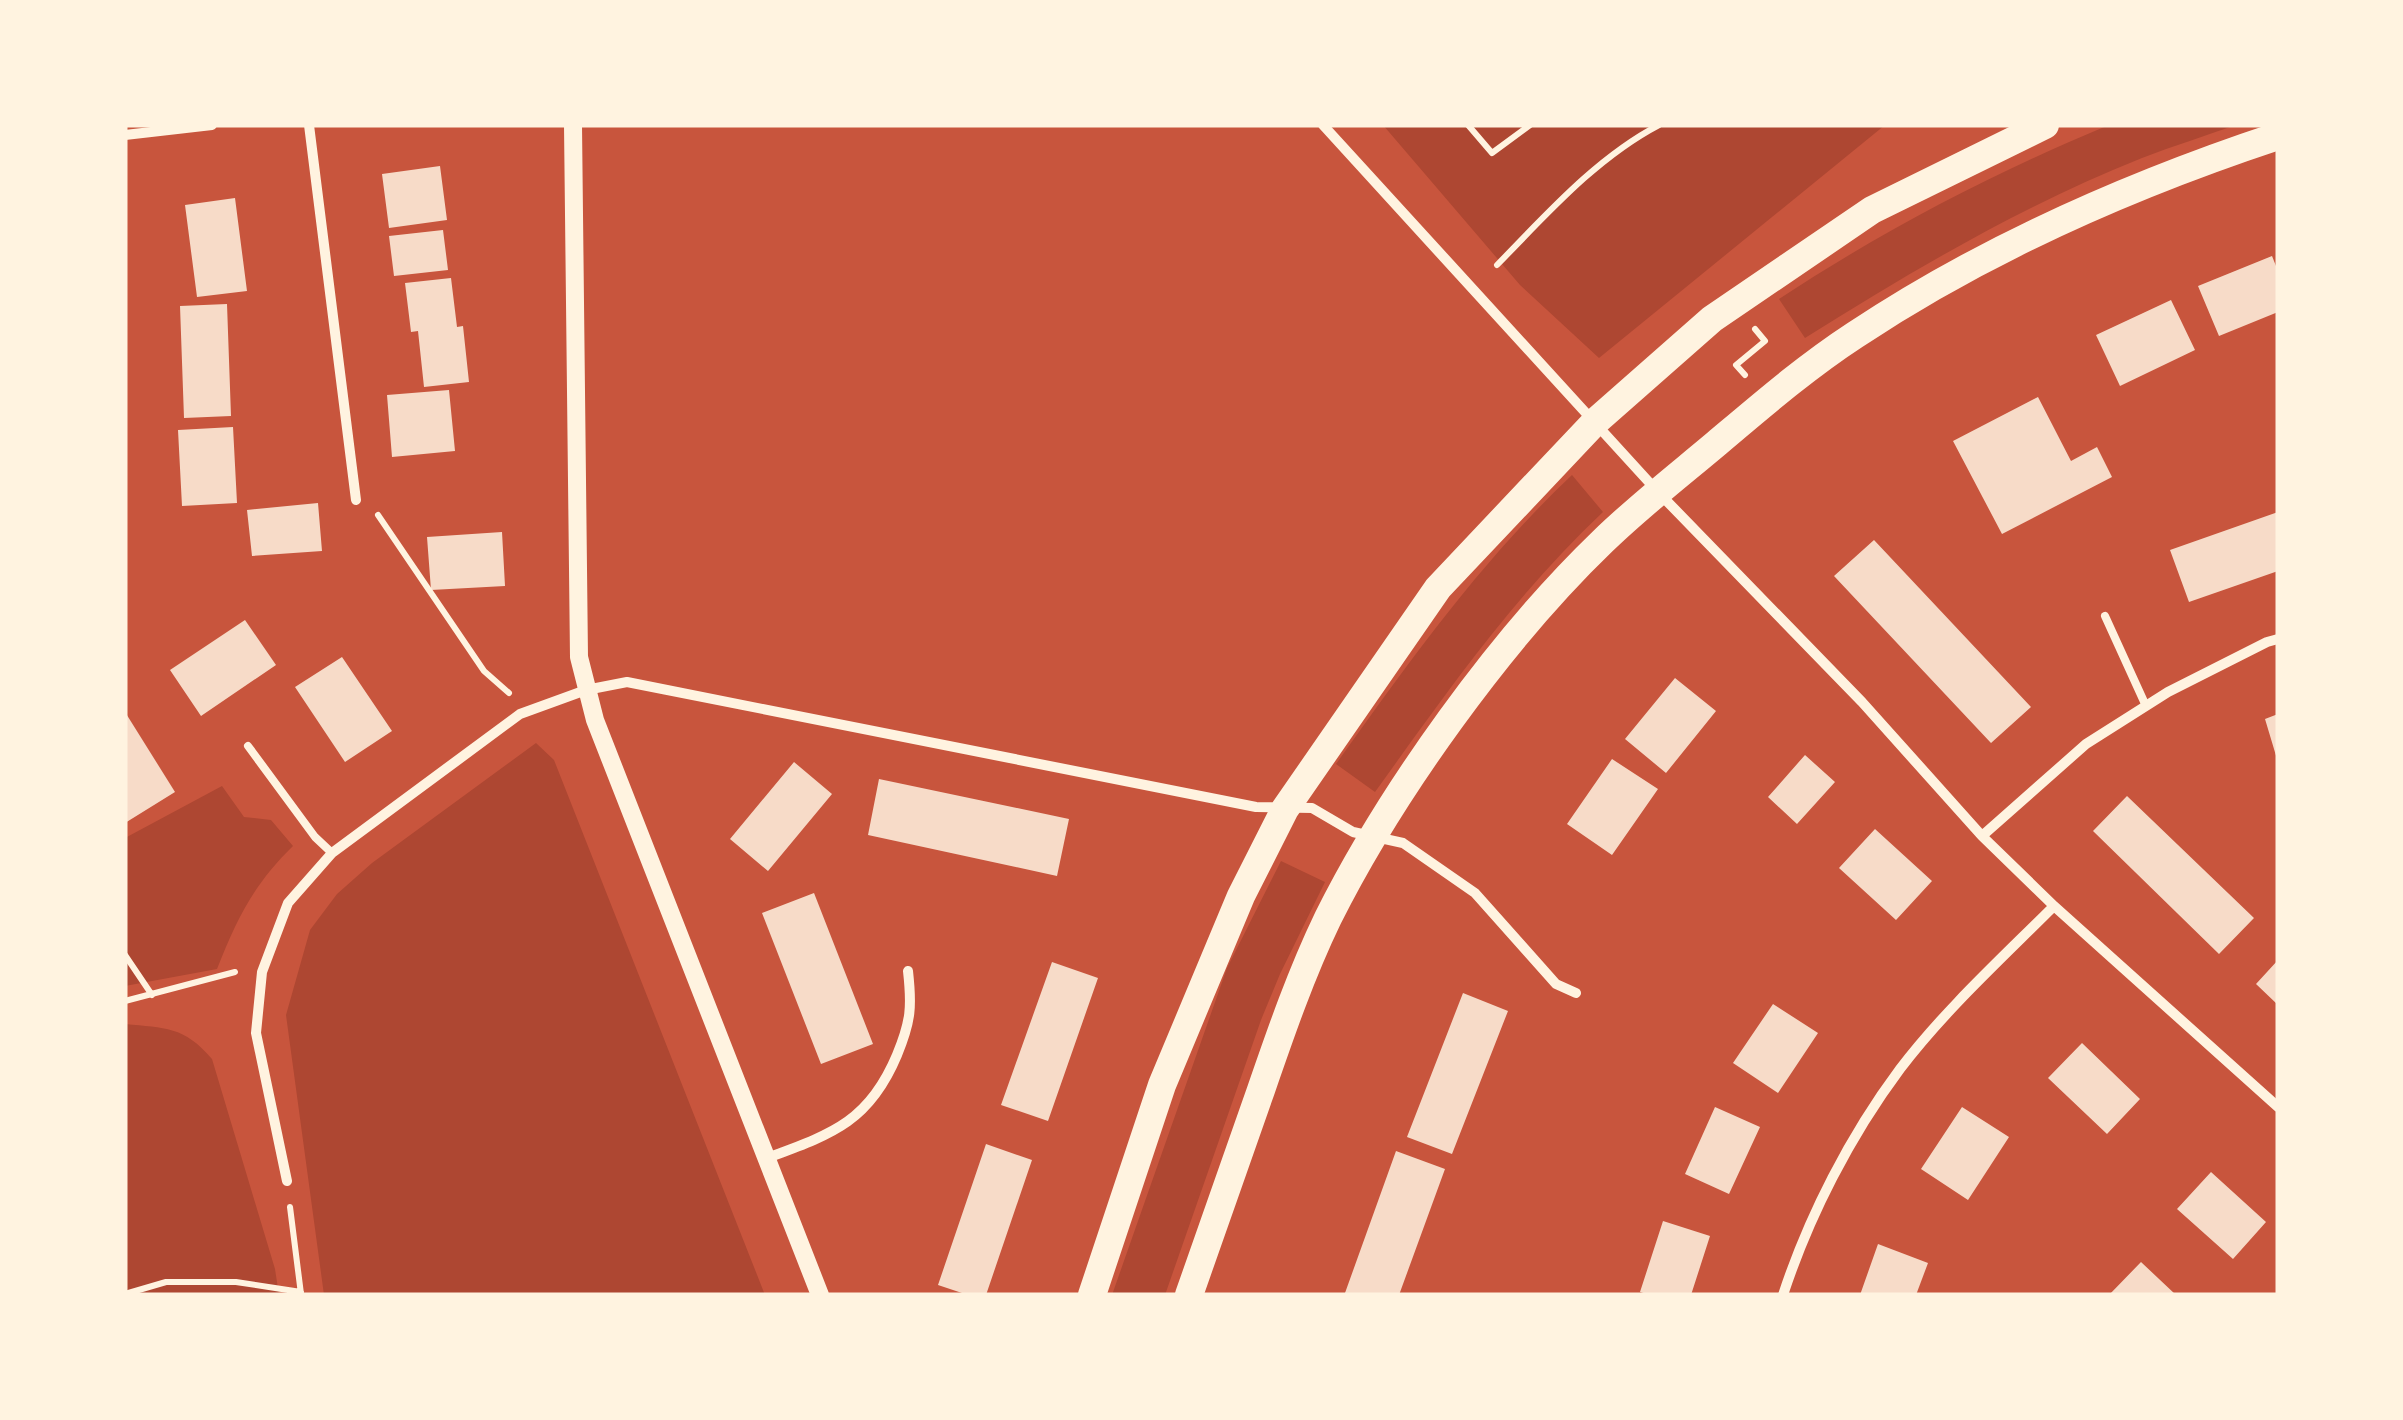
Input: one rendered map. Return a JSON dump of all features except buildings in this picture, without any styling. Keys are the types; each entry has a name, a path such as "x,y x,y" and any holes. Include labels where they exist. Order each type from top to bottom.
{"highway":[{"path":"1092,1295 1162,1085 1240,896 1285,809 1438,588 1595,422 1712,319 1872,210 2045,125"},
{"path":"1189,1295 1296,988 1329,916 1374,838 1459,711 1504,651 1602,542 1812,365 1956,274 2108,198 2278,136"}],"street":[{"path":"125,134 212,125"},
{"path":"309,125 356,500"},
{"path":"573,125 576,601 579,656 586,690 820,1295"},
{"path":"1323,125 1658,492 1862,702 1982,836 2054,906 2278,1107"},
{"path":"1982,836 2086,744 2146,706 2266,642 2278,640"},
{"path":"287,1181 256,1033 264,965 288,903 332,853 520,714 586,690 633,681 1256,807 1312,808 1353,832 1403,844 1476,893 1556,984 1576,994"},
{"path":"1784,1295 1799,1246 1845,1157 1900,1070 1964,996 2054,906"},
{"path":"768,1158 831,1132 862,1112 884,1086 912,1008 908,971"}],"lane":[{"path":"2105,616 2146,706"},
{"path":"248,746 315,837 332,853"}],"path":[{"path":"1468,125 1492,154 1530,125"},
{"path":"1497,266 1562,199 1634,138 1659,125"},
{"path":"1749,322 1764,341 1736,365 1752,384"},
{"path":"356,500 378,514 484,671 507,689 520,714"},
{"path":"125,954 152,996"},
{"path":"125,1001 264,965"},
{"path":"125,1294 166,1282 236,1282 301,1293 287,1181"}],"shaded area":[{"path":"1383,125 1885,125 1599,358 1520,285"},
{"path":"2109,125 2236,125 2142,158 2055,196 1928,264 1805,338 1779,299 1940,204"},
{"path":"1572,475 1603,512 1510,612 1375,792 1336,764 1476,578"},
{"path":"536,743 554,760 765,1295 324,1295 286,1015 310,930 337,894 372,863"},
{"path":"222,786 244,817 271,820 293,846 248,903 217,969 125,986 125,838"},
{"path":"1281,861 1325,882 1261,1020 1165,1295 1112,1295 1227,968"},
{"path":"125,1024 183,1034 212,1059 275,1269 279,1295 125,1295"}]}
